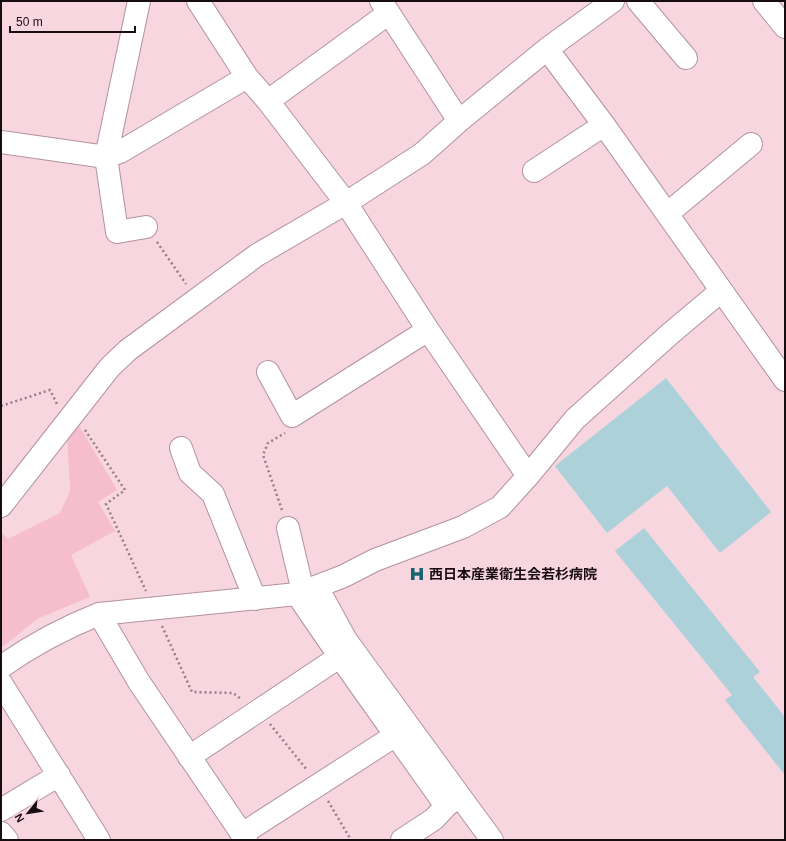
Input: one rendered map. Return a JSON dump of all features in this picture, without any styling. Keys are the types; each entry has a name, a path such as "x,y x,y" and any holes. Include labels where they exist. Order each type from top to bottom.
{"street":[{"path":"139,1 106,157 117,232 146,227"},
{"path":"198,1 247,77 268,101 346,204 428,330 528,476"},
{"path":"1,506 110,367 128,350 258,255 346,204 422,154 459,121 547,49 613,1"},
{"path":"638,1 686,58"},
{"path":"764,1 785,27"},
{"path":"268,101 385,7 459,121"},
{"path":"547,49 604,125 785,380"},
{"path":"1,142 106,157 120,152 247,77"},
{"path":"534,171 604,125"},
{"path":"667,214 751,144"},
{"path":"1,667 29,647 69,626 99,614 255,598 306,591 344,576 375,560 463,527 500,507 528,476 575,419 721,291"},
{"path":"268,372 292,416 428,330"},
{"path":"181,448 190,473 213,494 255,598"},
{"path":"288,528 306,591 339,657 396,735 452,801 492,840"},
{"path":"306,591 346,640 452,801"},
{"path":"99,614 139,682 244,837 396,735"},
{"path":"189,757 339,657"},
{"path":"1,683 99,840"},
{"path":"1,810 59,775"},
{"path":"402,840 434,818 452,801"},
{"path":"1,833 7,840"}],"path":[{"path":"146,227 176,267 196,300"},
{"path":"1,406 50,390 70,419 125,490 106,504 153,608"},
{"path":"288,528 263,455 268,443 291,430 292,416"}],"shaded area":[{"path":"78,424 117,490 98,502 115,531 71,555 90,597 37,619 1,648 1,532 8,539 60,513 70,491 67,432"}],"building":[{"path":"666,378 771,512 720,553 667,486 607,533 555,466"},
{"path":"644,528 760,672 753,677 785,717 785,775 725,700 732,695 615,551"}],"place":[{"name":"西日本産業衛生会若杉病院","path":"417,574"}]}
